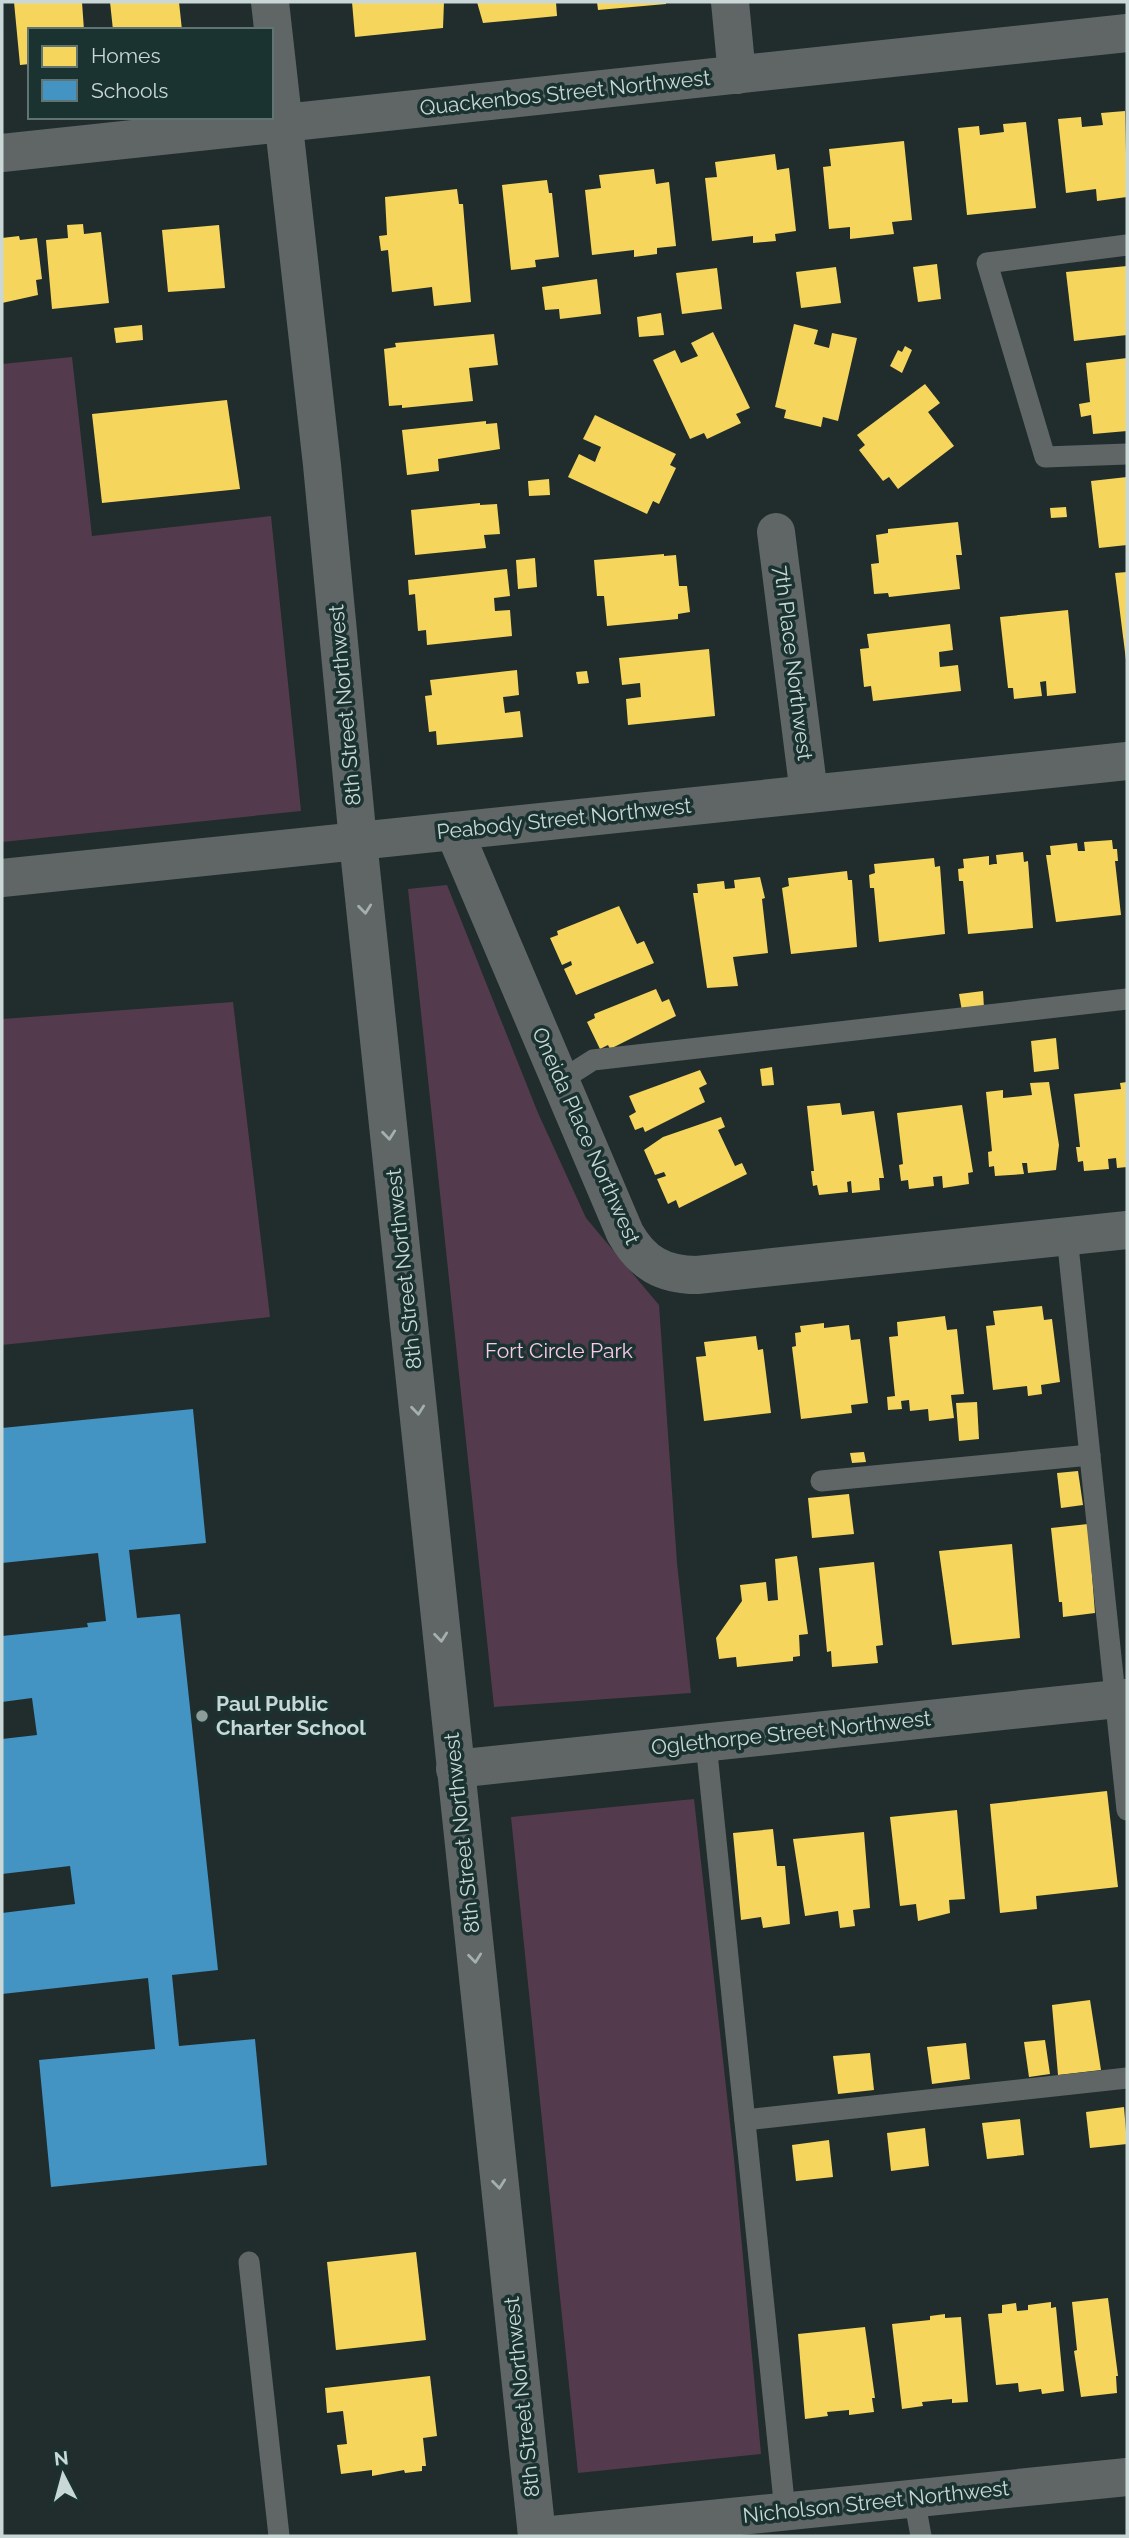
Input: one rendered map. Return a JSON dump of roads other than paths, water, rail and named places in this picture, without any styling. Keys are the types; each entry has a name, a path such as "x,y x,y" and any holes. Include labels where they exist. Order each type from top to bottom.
{"street":[{"name":"8th Street Northwest","path":"270,2 324,478 358,841 539,2536"},
{"path":"730,2 737,75"},
{"name":"Quackenbos Street Northwest","path":"2,153 1127,33"},
{"name":"7th Place Northwest","path":"776,532 809,794"},
{"name":"Peabody Street Northwest","path":"2,878 1127,761"},
{"name":"Oneida Place Northwest","path":"454,831 625,1233 634,1249 662,1270 697,1275 1127,1230"},
{"name":"Oglethorpe Street Northwest","path":"455,1769 1121,1698"},
{"name":"Nicholson Street Northwest","path":"539,2536 1127,2477"}],"lane":[{"path":"1127,245 987,263 1045,457 1127,454"},
{"path":"560,1081 593,1060 1127,999"},
{"path":"1067,1236 1090,1455 1121,1698 1127,1810"},
{"path":"821,1481 1090,1455"},
{"path":"706,1743 785,2511"},
{"path":"745,2120 1127,2078"},
{"path":"249,2262 279,2536"},
{"path":"914,2498 920,2536"}],"place":[{"name":"Paul Public Charter School","path":"202,1716"}],"park label":[{"name":"Fort Circle Park","path":"559,1351"}]}
